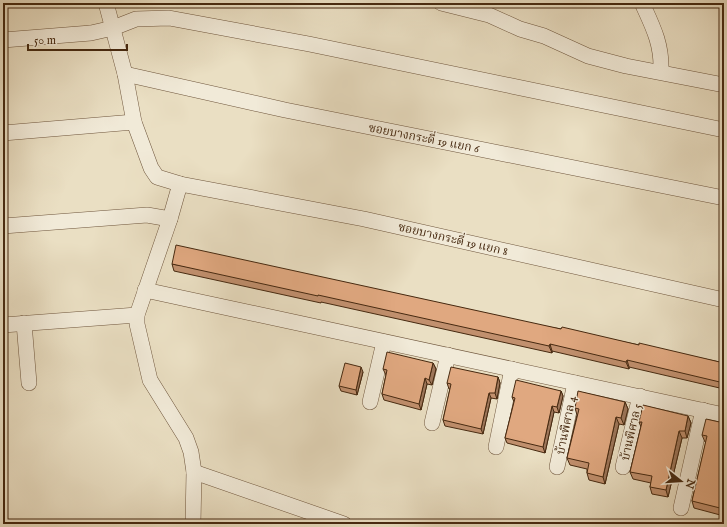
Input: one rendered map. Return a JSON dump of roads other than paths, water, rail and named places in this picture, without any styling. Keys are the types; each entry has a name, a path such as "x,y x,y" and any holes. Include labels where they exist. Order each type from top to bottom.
{"street":[{"name":"ซอยบางกระดี่ 19 แยก 8","path":"106,3 125,74 134,122 154,174 180,184 364,219 724,300"},
{"path":"442,3 489,15 520,29 544,36 588,56 626,66 661,71 724,85"},
{"path":"642,3 656,34 662,55 661,71"},
{"path":"3,40 90,33 113,28 136,19 153,17 188,21 724,130"},
{"name":"ซอยบางกระดี่ 19 แยก 6","path":"125,74 285,110 724,198"},
{"path":"3,132 134,122"},
{"path":"180,184 170,219 137,315 138,336 150,380 186,438 191,452 194,472 193,524"},
{"path":"3,226 147,215 170,219"},
{"path":"145,290 724,415"},
{"path":"3,325 137,315"},
{"path":"24,323 29,383"},
{"path":"370,402 384,342"},
{"path":"432,423 448,355"},
{"path":"496,447 512,369"},
{"name":"บ้านพิศาล 4","path":"557,467 575,383"},
{"name":"บ้านพิศาล 5","path":"623,468 640,396"},
{"path":"681,508 703,410"},
{"path":"194,472 344,524"}]}
